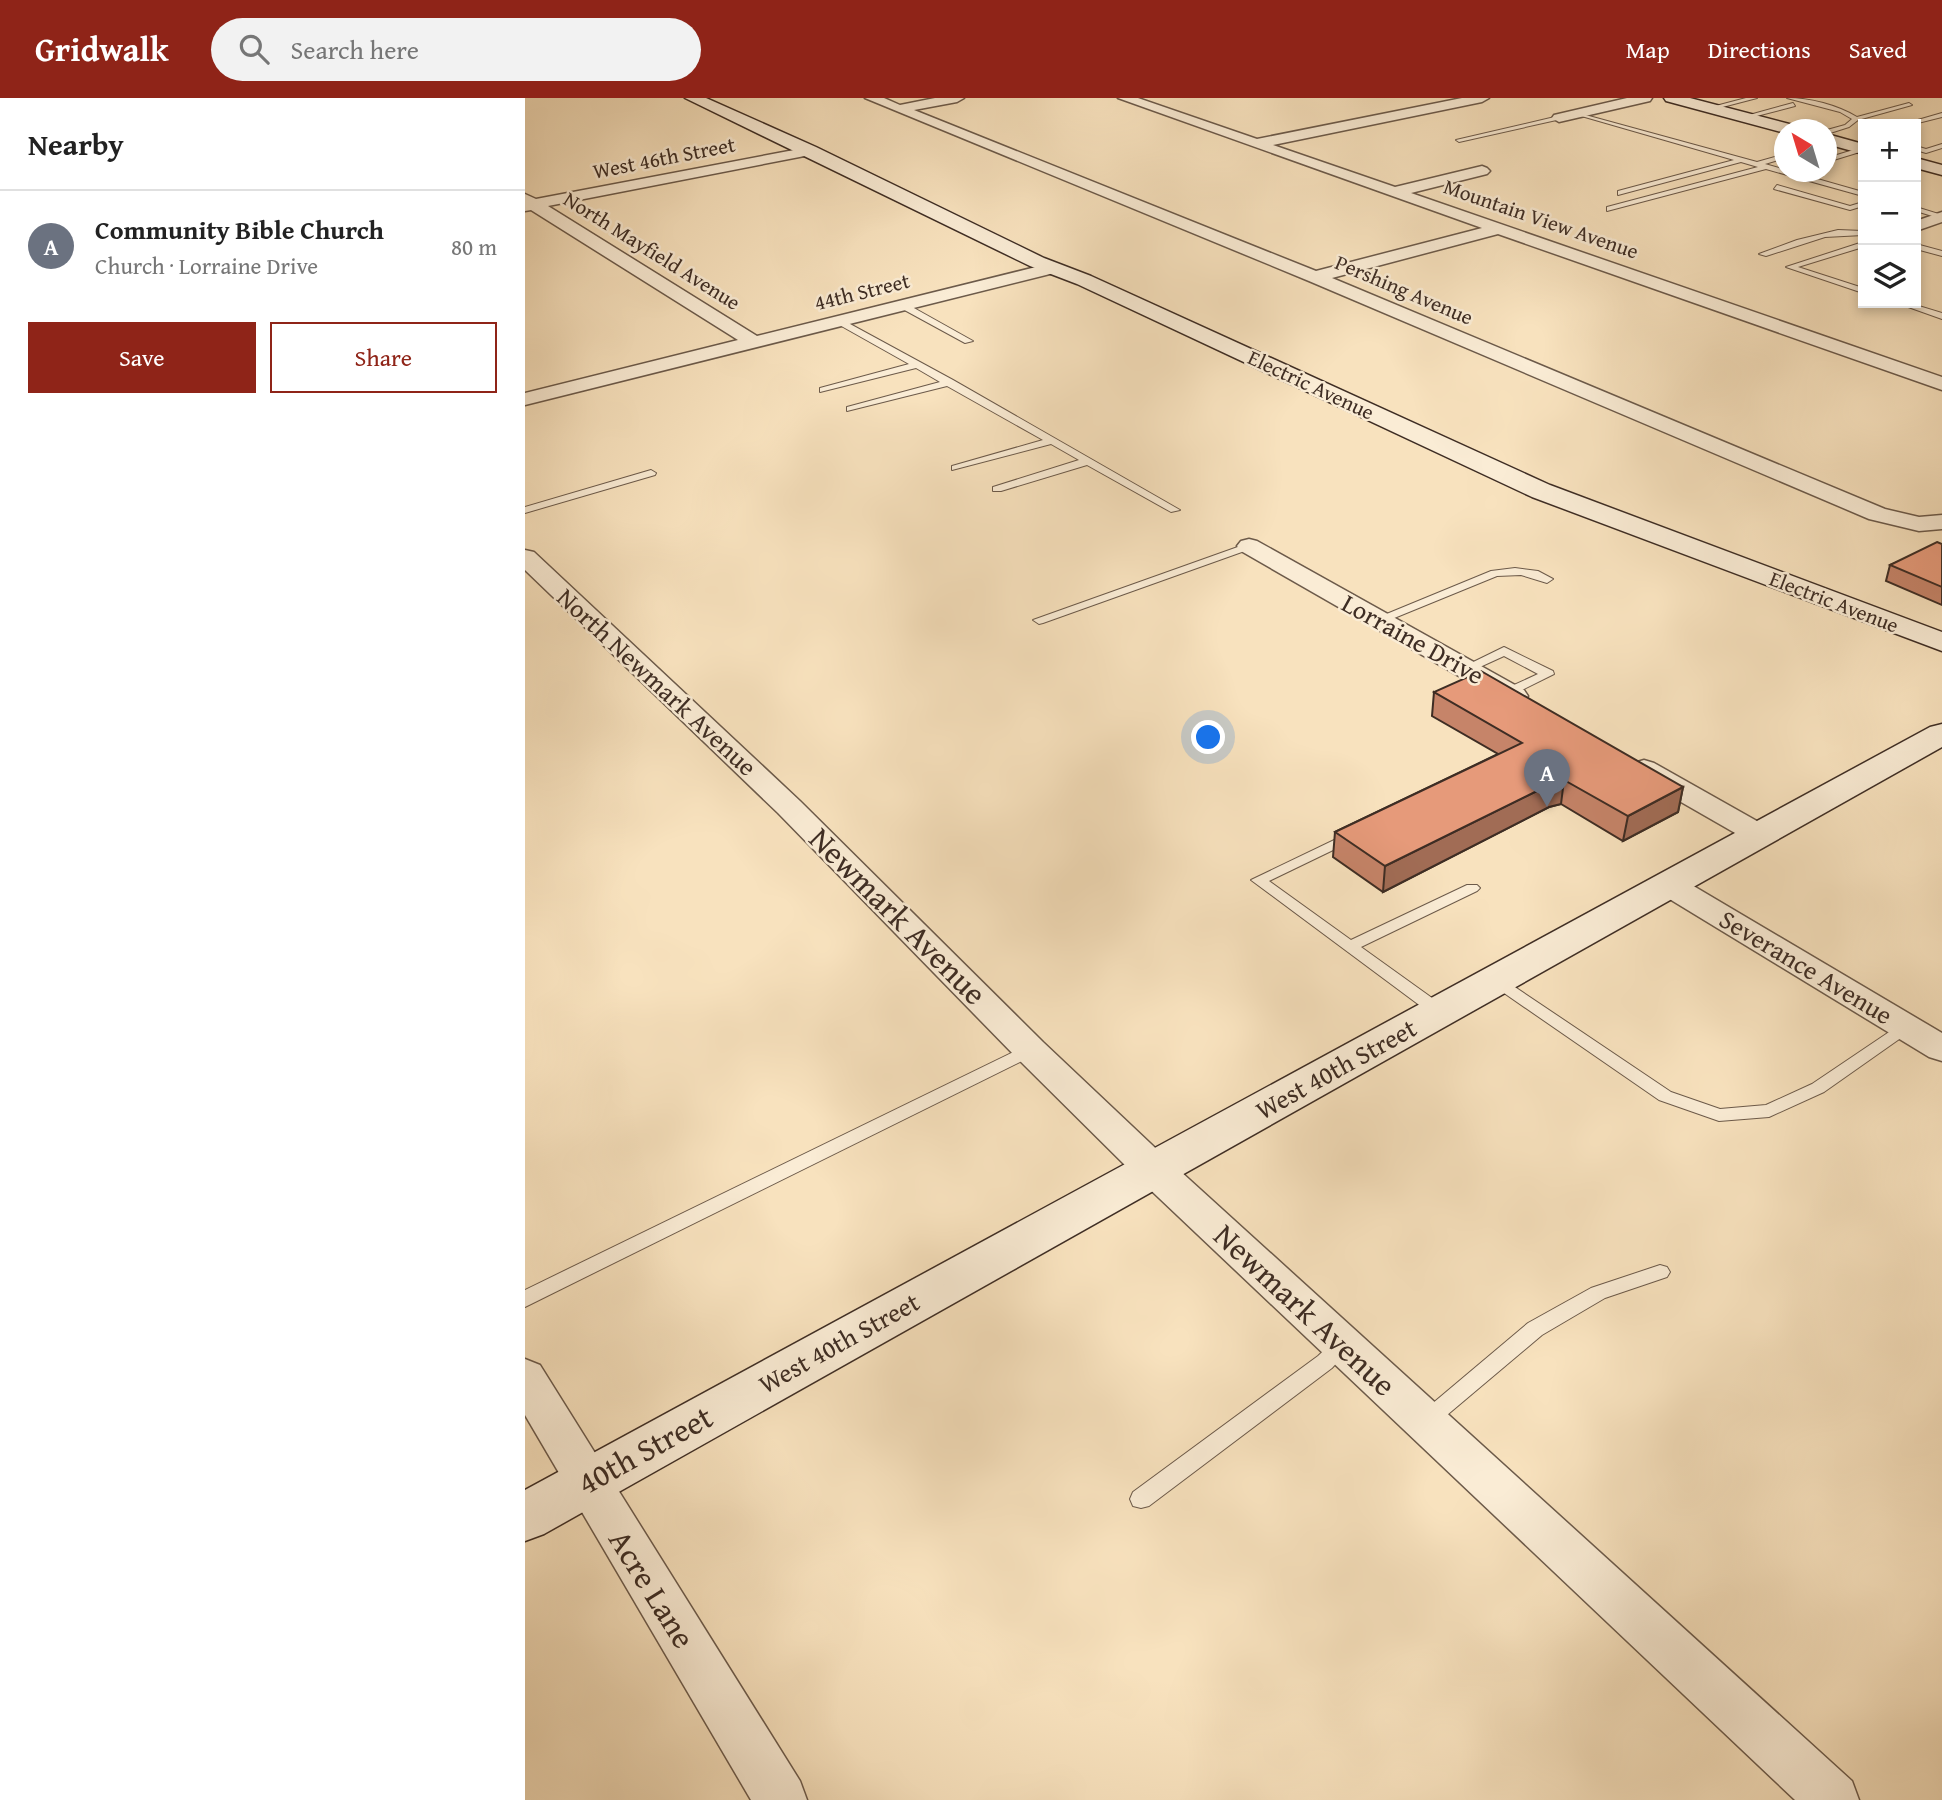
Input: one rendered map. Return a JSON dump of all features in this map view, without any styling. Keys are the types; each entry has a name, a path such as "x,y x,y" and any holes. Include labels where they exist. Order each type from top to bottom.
{"main road":[{"name":"Electric Avenue","path":"692,98 810,151 1052,268 1541,491 1942,642"},
{"path":"1672,98 1774,125"},
{"path":"1837,142 1858,148"},
{"path":"1921,164 1942,170"},
{"path":"1885,621 1942,632"},
{"name":"West 40th Street","path":"729,1404 1942,734"},
{"name":"40th Street","path":"525,1517 729,1404"}],"street":[{"name":"Pershing Avenue","path":"872,98 1315,277 1877,514 1930,523"},
{"path":"899,108 957,98"},
{"name":"Mountain View Avenue","path":"1127,98 1942,384"},
{"path":"1255,144 1482,98"},
{"path":"1559,118 1645,98"},
{"name":"West 46th Street","path":"528,203 810,151"},
{"path":"1394,192 1482,171"},
{"name":"North Mayfield Avenue","path":"528,203 754,342"},
{"path":"1921,224 1942,217"},
{"path":"1315,277 1499,229"},
{"name":"44th Street","path":"525,399 1052,268"},
{"name":"Lorraine Drive","path":"1248,546 1532,706"},
{"name":"North Newmark Avenue","path":"525,556 789,807"},
{"path":"1616,753 1761,835"},
{"name":"Newmark Avenue","path":"789,807 1030,1050 1154,1170 1833,1800"},
{"name":"Severance Avenue","path":"1669,885 1942,1049"},
{"name":"Acre Lane","path":"525,1377 586,1482 781,1800"}],"lane":[{"path":"1711,108 1754,98"},
{"path":"1775,100 1794,100 1842,111 1856,119"},
{"path":"1745,117 1794,100"},
{"path":"1837,129 1856,119 1909,105"},
{"path":"1580,114 1858,193"},
{"path":"1921,120 1942,114"},
{"path":"1459,140 1559,118"},
{"path":"1921,150 1926,151 1942,146"},
{"path":"1837,157 1858,150"},
{"path":"1621,193 1742,160"},
{"path":"1609,209 1774,160"},
{"path":"1777,187 1850,208 1858,206"},
{"path":"1921,211 1942,217"},
{"path":"1763,254 1827,235 1858,233"},
{"path":"1858,246 1790,267 1858,288"},
{"path":"1921,248 1942,254"},
{"path":"902,305 968,341"},
{"path":"1917,308 1942,316"},
{"path":"839,321 1175,510"},
{"path":"823,390 917,365"},
{"path":"850,409 950,382"},
{"path":"956,468 1051,441"},
{"path":"997,489 1087,461"},
{"path":"525,510 651,473"},
{"path":"1039,620 1248,546"},
{"path":"1378,620 1495,573 1513,570 1530,572 1546,579"},
{"path":"1465,669 1504,651 1548,674 1508,693"},
{"path":"1365,829 1258,880 1440,1012"},
{"path":"1350,946 1472,888"},
{"path":"1496,980 1665,1096 1719,1115 1769,1111 1818,1088 1907,1028"},
{"path":"525,1299 1030,1050"},
{"path":"1425,1421 1535,1329 1598,1293 1660,1272"},
{"path":"1141,1499 1325,1362 1343,1345"}],"building":[{"path":"1937,542 1942,544 1942,587 1890,565"},
{"path":"1481,671 1683,787 1628,816 1564,780 1385,866 1335,832 1522,743 1434,692"}],"place":[{"name":"Community Bible Church","path":"1547,807"}]}
